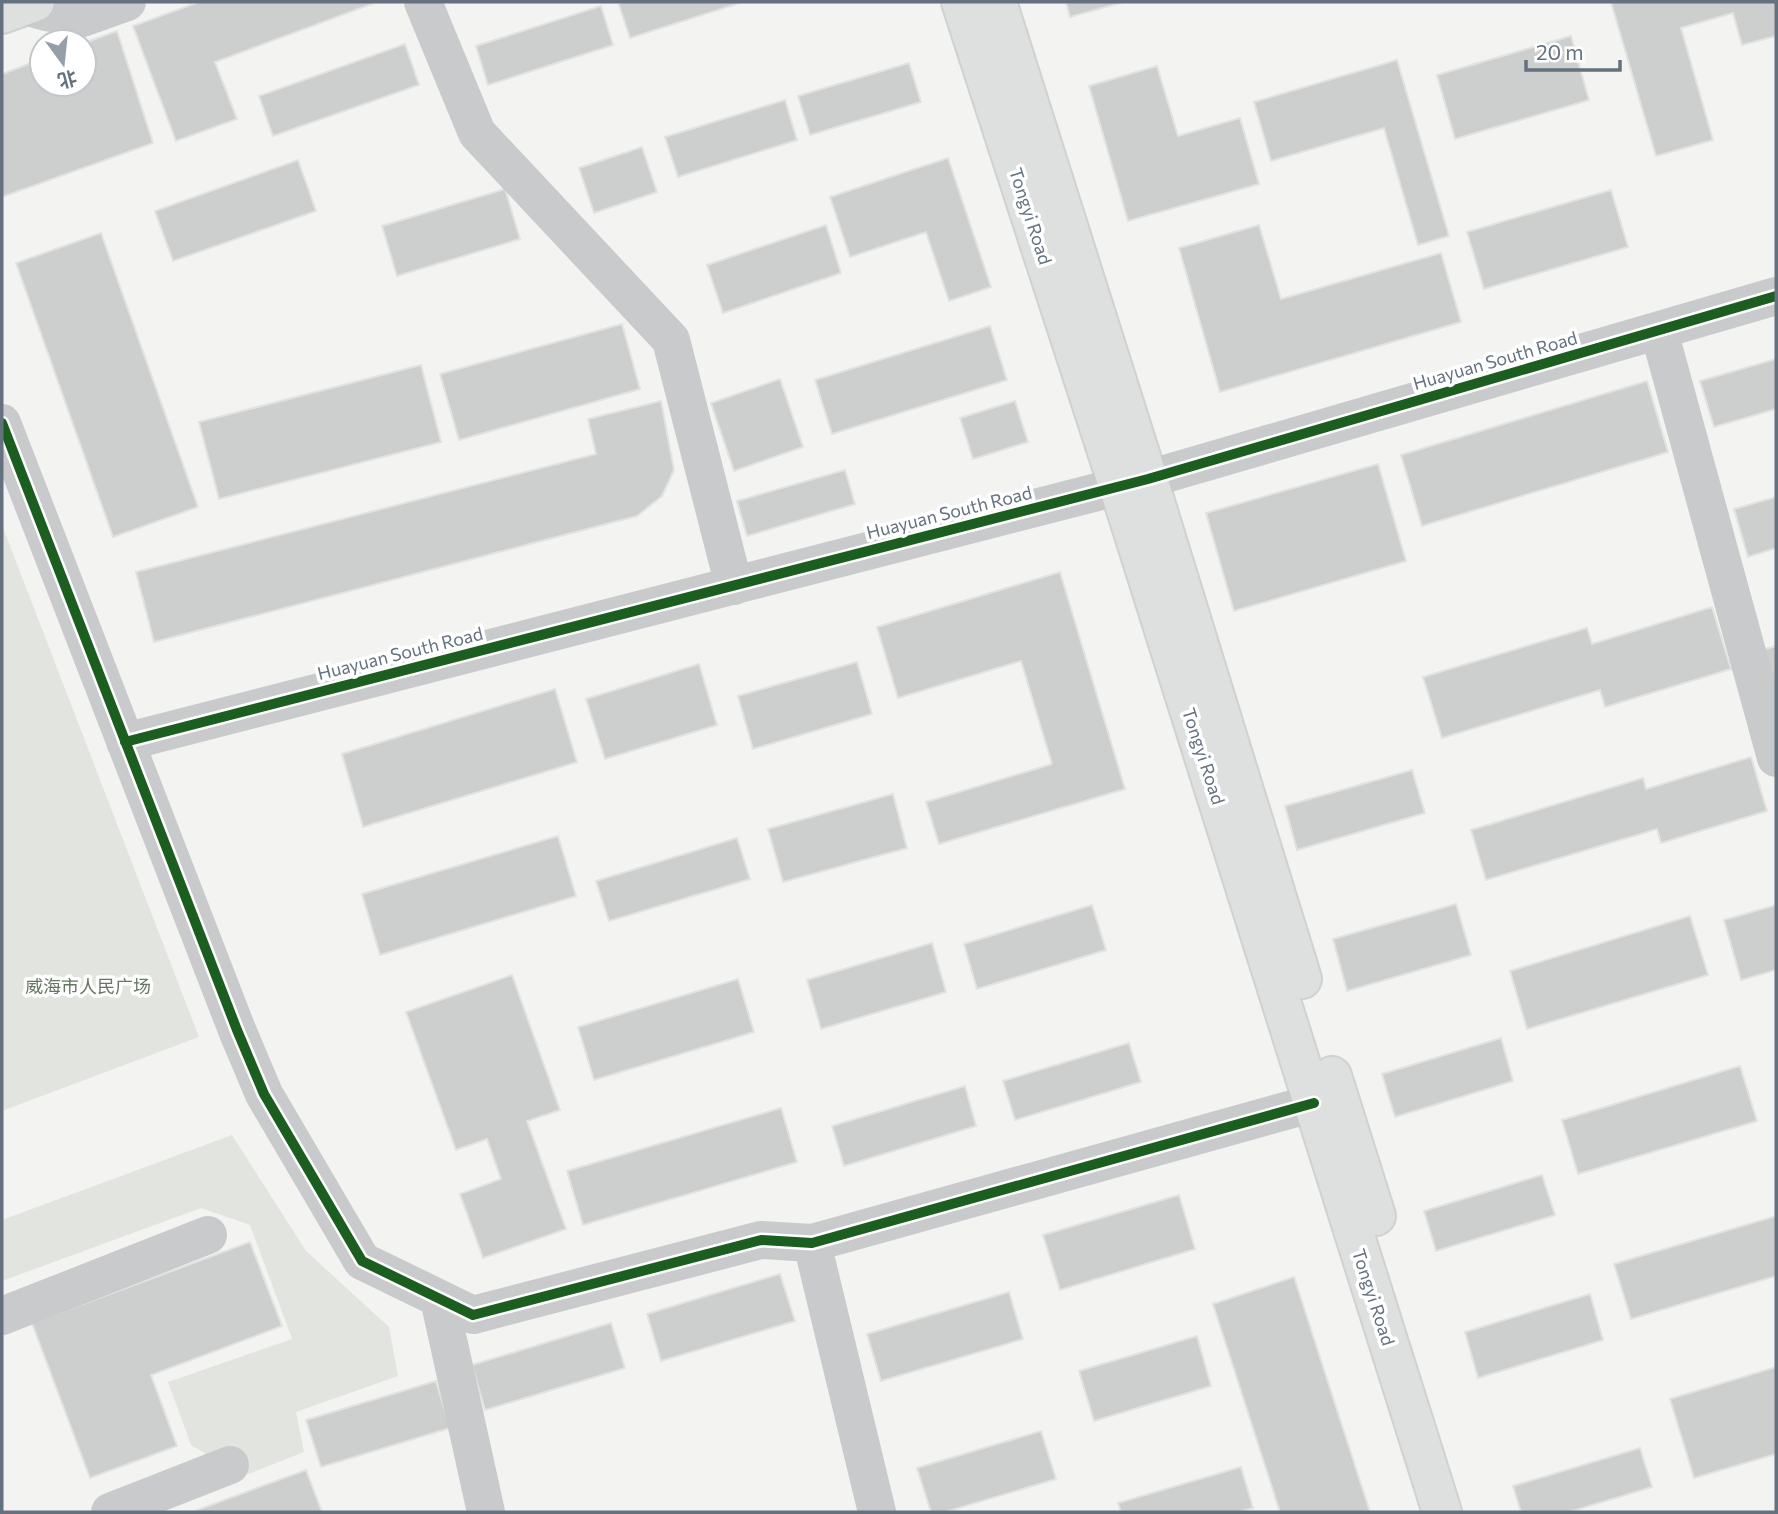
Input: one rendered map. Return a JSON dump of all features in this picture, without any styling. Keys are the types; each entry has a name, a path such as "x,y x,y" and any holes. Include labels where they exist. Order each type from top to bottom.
{"main road":[{"name":"Tongyi Road","path":"961,2 1133,483 1467,1512"},
{"name":"Tongyi Road","path":"997,2 1324,1142 1442,1512"}],"street":[{"path":"18,6 82,18 127,2"},
{"path":"423,2 477,133 671,340 734,586"},
{"name":"Huayuan South Road","path":"125,742 1133,483 1776,296"},
{"path":"1659,331 1776,758"},
{"path":"2,423 264,1094 362,1261 473,1315 761,1240 812,1243 1314,1103"},
{"path":"2,1316 208,1235"},
{"path":"812,1243 877,1512"},
{"path":"439,1299 486,1512"},
{"path":"110,1512 230,1465"}],"green space":[{"name":"威海市人民广场","path":"2,525 199,1037 2,1111"},
{"path":"232,1135 306,1251 389,1327 398,1376 296,1412 304,1452 243,1476 191,1445 168,1382 292,1339 250,1225 201,1208 2,1281 2,1220"}],"building":[{"path":"199,2 377,2 215,62 237,119 176,141 133,26"},
{"path":"618,2 743,2 630,38"},
{"path":"1066,2 1124,2 1070,17"},
{"path":"1611,2 1776,2 1776,36 1742,45 1733,13 1681,28 1713,140 1656,156"},
{"path":"601,6 613,45 488,85 476,46"},
{"path":"117,31 153,143 2,197 2,74 28,64 28,98 98,98 98,38"},
{"path":"1571,36 1589,100 1455,139 1437,75"},
{"path":"405,44 419,85 273,136 259,96"},
{"path":"1397,60 1449,236 1418,245 1384,128 1271,161 1254,102"},
{"path":"909,63 921,102 810,135 798,96"},
{"path":"1157,66 1178,136 1240,118 1259,184 1128,221 1089,86"},
{"path":"785,100 797,140 678,177 665,137"},
{"path":"642,147 657,192 594,213 579,168"},
{"path":"948,158 991,287 949,301 926,232 850,257 830,197"},
{"path":"298,160 316,211 173,261 155,211"},
{"path":"505,189 520,239 397,276 382,226"},
{"path":"1611,190 1628,247 1484,289 1467,232"},
{"path":"826,225 841,273 723,313 707,265"},
{"path":"1259,225 1281,299 1441,253 1461,322 1220,392 1179,248"},
{"path":"101,233 198,507 113,537 16,263"},
{"path":"622,324 640,389 459,440 440,374"},
{"path":"990,326 1007,380 832,434 815,380"},
{"path":"1776,359 1776,409 1714,427 1700,381"},
{"path":"421,365 441,442 219,499 199,422"},
{"path":"780,379 803,447 734,471 711,403"},
{"path":"1647,381 1668,452 1422,526 1401,455"},
{"path":"661,401 674,470 662,496 637,516 154,642 136,572 596,454 588,419"},
{"path":"1015,401 1028,442 973,459 960,418"},
{"path":"1378,464 1406,561 1234,611 1206,513"},
{"path":"845,470 855,504 747,536 737,501"},
{"path":"1776,497 1776,548 1748,557 1734,509"},
{"path":"1060,572 1125,789 939,844 926,802 1052,764 1021,661 898,698 877,627"},
{"path":"1712,607 1731,669 1605,707 1600,690 1442,738 1423,677 1587,628 1592,644"},
{"path":"1776,646 1776,692 1761,650"},
{"path":"857,662 872,714 753,749 738,696"},
{"path":"699,664 717,725 605,759 586,699"},
{"path":"555,689 577,762 363,827 342,754"},
{"path":"1751,757 1767,811 1661,843 1657,829 1486,880 1471,830 1643,778 1646,789"},
{"path":"1412,770 1425,813 1297,850 1285,806"},
{"path":"893,794 907,848 783,882 768,829"},
{"path":"558,836 576,896 380,955 362,894"},
{"path":"737,838 750,879 609,921 596,881"},
{"path":"1456,904 1471,955 1347,991 1333,939"},
{"path":"1092,905 1106,950 977,989 964,944"},
{"path":"1776,905 1776,970 1741,980 1724,920"},
{"path":"1690,916 1708,975 1527,1029 1510,971"},
{"path":"932,943 946,992 821,1029 807,980"},
{"path":"512,975 560,1110 527,1121 566,1229 483,1258 460,1194 501,1179 487,1139 456,1150 406,1012"},
{"path":"738,979 754,1032 594,1080 578,1027"},
{"path":"1501,1038 1513,1081 1395,1117 1382,1074"},
{"path":"1129,1043 1141,1082 1015,1120 1003,1081"},
{"path":"1740,1066 1757,1121 1578,1174 1562,1120"},
{"path":"965,1086 976,1126 844,1166 832,1126"},
{"path":"781,1108 797,1162 583,1225 567,1171"},
{"path":"1542,1175 1555,1215 1436,1251 1424,1211"},
{"path":"1179,1195 1195,1249 1060,1290 1043,1235"},
{"path":"1776,1216 1776,1276 1631,1319 1614,1264"},
{"path":"250,1242 282,1326 151,1375 177,1446 90,1478 32,1323"},
{"path":"780,1274 795,1321 661,1361 647,1314"},
{"path":"1294,1277 1370,1512 1280,1512 1213,1304"},
{"path":"1009,1292 1023,1339 881,1381 867,1334"},
{"path":"1590,1294 1603,1340 1478,1378 1465,1332"},
{"path":"611,1323 625,1368 485,1410 472,1365"},
{"path":"1197,1336 1211,1386 1094,1421 1079,1371"},
{"path":"1776,1367 1776,1454 1694,1478 1670,1399"},
{"path":"436,1381 450,1428 321,1467 306,1420"},
{"path":"1041,1431 1056,1479 945,1512 931,1512 917,1468"},
{"path":"1640,1448 1652,1487 1569,1512 1521,1512 1513,1486"},
{"path":"1241,1467 1253,1508 1238,1512 1121,1512 1118,1503"},
{"path":"306,1470 322,1512 192,1512"}],"cycle path":[{"path":"125,742 1148,479 1776,296"},
{"path":"2,423 264,1094 362,1261 473,1315 761,1240 812,1243 1314,1103"}]}
